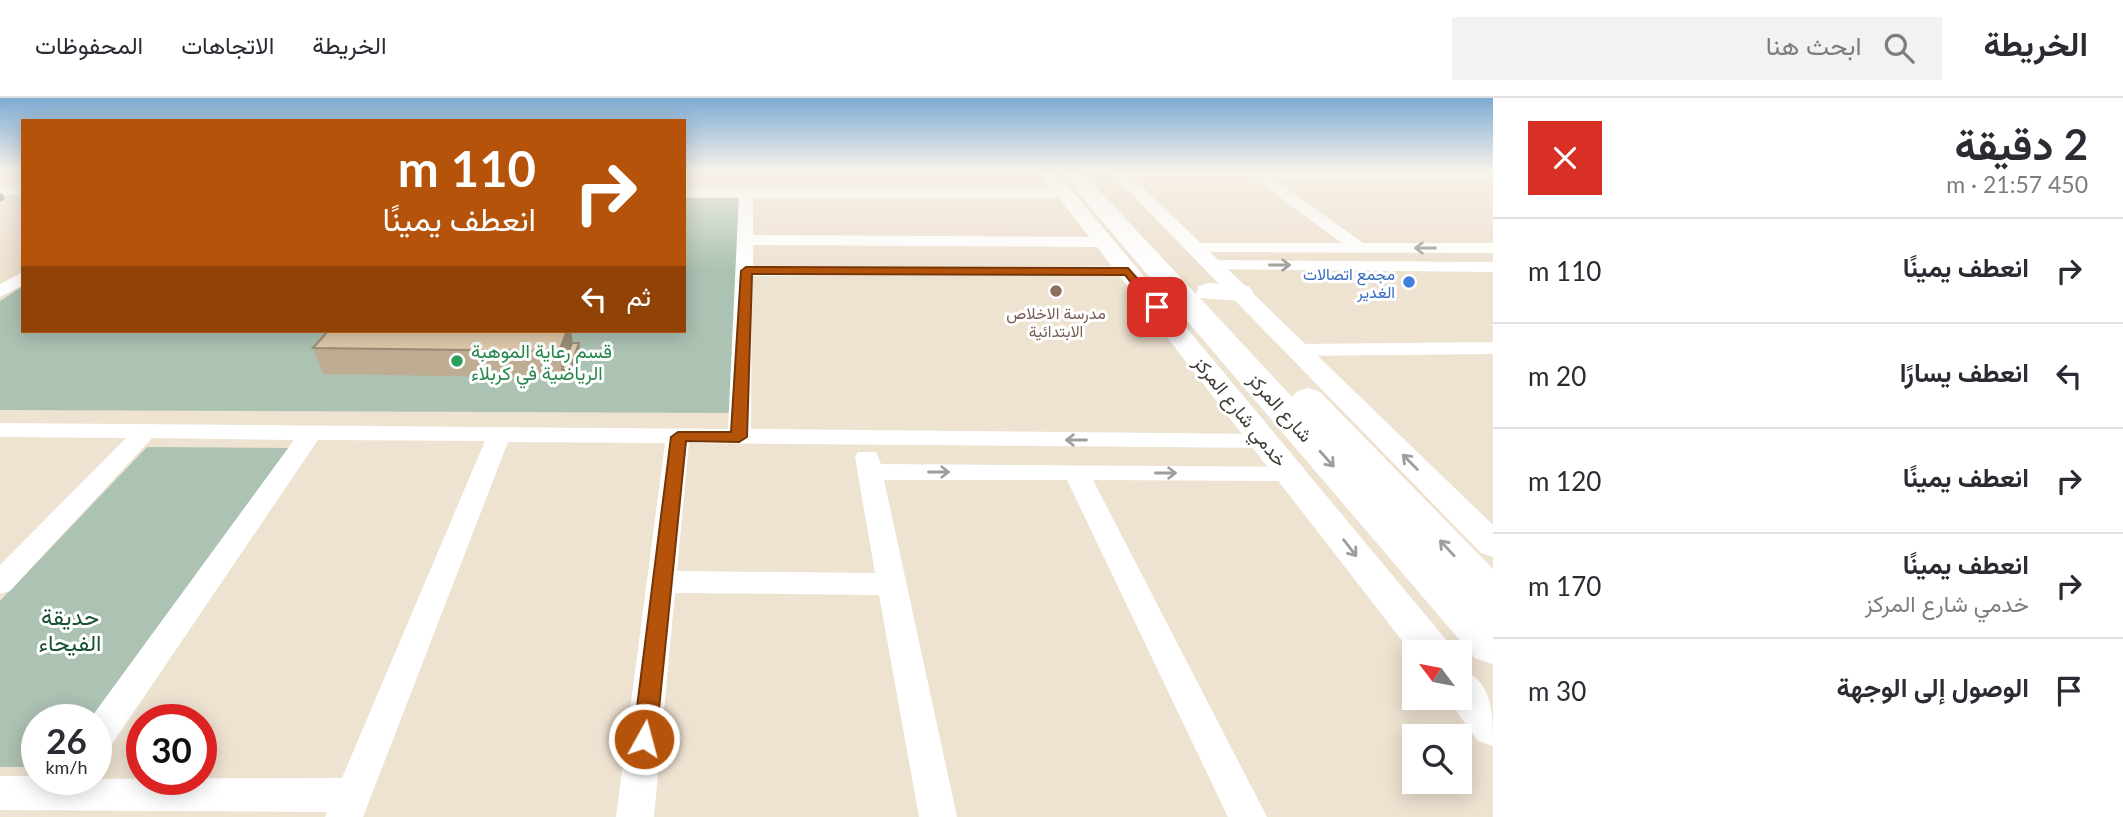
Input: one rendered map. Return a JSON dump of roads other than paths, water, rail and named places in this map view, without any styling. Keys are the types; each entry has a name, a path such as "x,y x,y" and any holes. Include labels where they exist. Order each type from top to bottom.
{"main road":[{"name":"شارع المركز","path":"1093,205 1216,293 1493,644"},
{"name":"شارع المركز","path":"1139,205 1493,598"},
{"path":"1171,325 1216,293"}],"street":[{"path":"739,437 746,205"},
{"name":"خدمي شارع المركز","path":"1077,205 1104,242 1424,640"},
{"path":"1147,205 1193,247 1216,293 1297,350 1493,545"},
{"path":"1300,205 1360,248"},
{"path":"746,240 1104,242"},
{"path":"1193,247 1493,248"},
{"path":"1216,293 1493,267"},
{"path":"746,271 1128,271"},
{"path":"0,292 21,278"},
{"path":"1297,350 1493,348"},
{"path":"0,430 1266,441"},
{"path":"0,583 146,431"},
{"path":"112,716 311,433"},
{"path":"112,789 348,806 499,435"},
{"path":"635,817 678,437"},
{"path":"864,438 938,817"},
{"path":"870,472 1291,473"},
{"path":"1076,472 1248,817"},
{"path":"662,582 892,584"},
{"path":"1472,701 1493,728"},
{"path":"0,793 21,791"}],"place":[{"name":"مجمع اتصالات الغدير","path":"1409,282"},
{"name":"مدرسة الاخلاص الابتدائية","path":"1056,291"},
{"name":"قسم رعاية الموهبة الرياضية في كربلاء","path":"457,361"}],"park label":[{"name":"حديقة الفيحاء","path":"70,629"}]}
